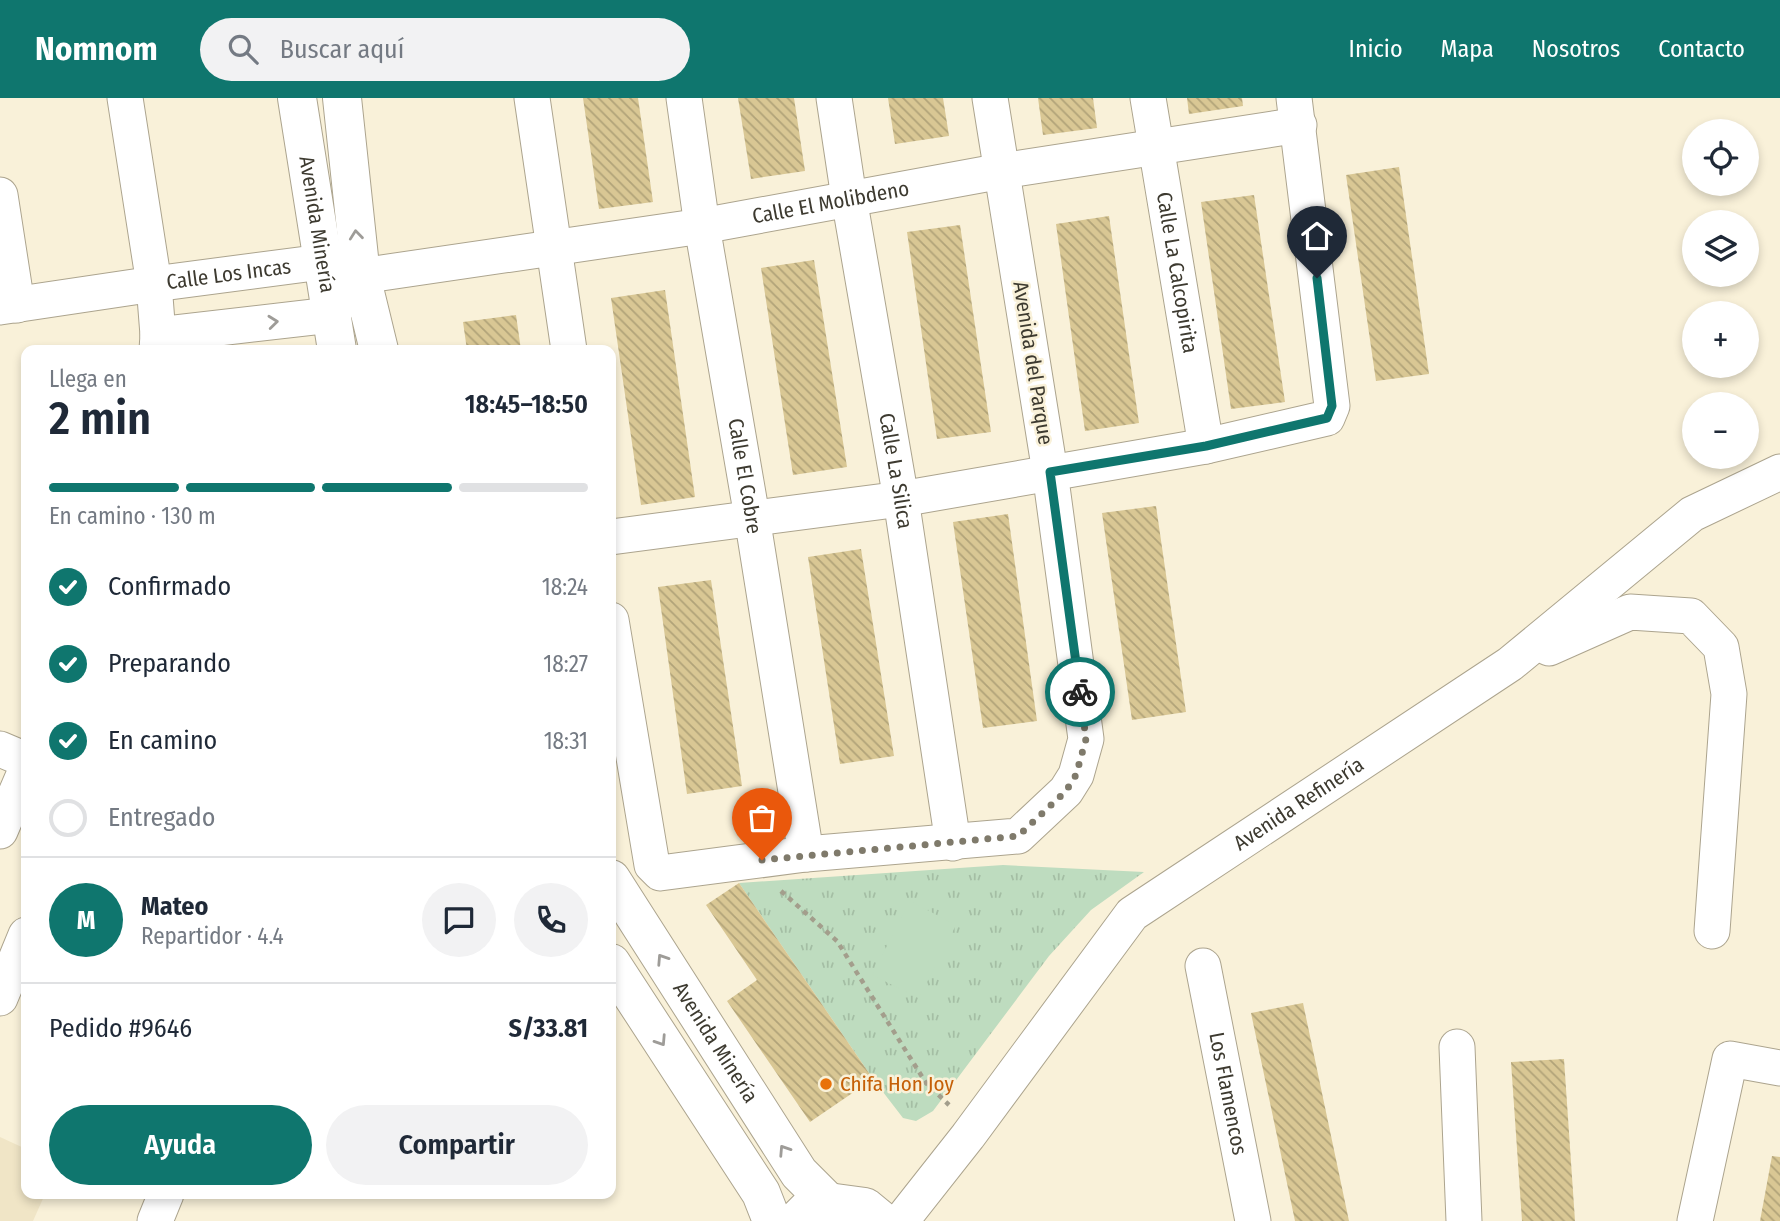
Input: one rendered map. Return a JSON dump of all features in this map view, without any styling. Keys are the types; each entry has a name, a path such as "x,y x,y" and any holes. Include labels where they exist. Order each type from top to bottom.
{"main road":[{"name":"Avenida Minería","path":"297,98 334,333"},
{"name":"Avenida Minería","path":"342,98 361,276 378,345"},
{"name":"Avenida Minería","path":"616,887 799,1174 828,1202"},
{"name":"Avenida Minería","path":"616,971 761,1194 772,1221"},
{"path":"796,1221 808,1209 828,1202 865,1207 882,1221"}],"street":[{"path":"125,98 154,284 158,342 334,333 361,276"},
{"path":"532,98 568,345"},
{"name":"Calle El Cobre","path":"684,98 702,226 806,854"},
{"name":"Calle La Silica","path":"834,98 901,499 953,843"},
{"name":"Avenida del Parque","path":"953,843 1018,836 1066,791 1076,775 1086,739 1050,472 990,98"},
{"name":"Calle La Calcopirita","path":"1147,98 1206,446"},
{"path":"616,536 901,499 1206,446 1327,418 1332,406 1297,111"},
{"name":"Calle El Molibdeno","path":"361,276 702,226 1002,171 1156,146 1297,111"},
{"path":"0,195 8,306"},
{"name":"Calle Los Incas","path":"8,306 322,262 361,276"},
{"name":"Avenida Refinería","path":"901,1221 973,1129 1132,914 1510,664 1692,514 1780,472"},
{"path":"1510,664 1630,612 1691,616 1721,647 1729,694 1712,930"},
{"path":"616,650 652,866 660,873 806,854 953,843"},
{"path":"0,749 21,758"},
{"path":"0,831 21,782"},
{"path":"0,998 21,947"},
{"name":"Los Flamencos","path":"1203,966 1253,1221"},
{"path":"1457,1047 1464,1221"},
{"path":"1695,1221 1730,1059 1780,1069"},
{"path":"155,1221 164,1199"}],"path":[{"path":"762,860 783,894 837,941 926,1083 973,1129"}],"shaded area":[{"path":"0,1137 21,1147 21,1199 43,1199 33,1221 0,1221"}],"green space":[{"path":"1003,865 1144,872 1091,910 1049,956 933,1111 916,1121 903,1118 873,1079 739,883"},
{"path":"910,901 956,925 919,998 872,975"}],"building":[{"path":"583,98 638,98 653,202 599,209"},
{"path":"738,98 794,98 805,171 751,179"},
{"path":"888,98 943,98 949,136 895,144"},
{"path":"1038,98 1093,98 1097,128 1043,135"},
{"path":"1187,98 1242,98 1243,106 1189,114"},
{"path":"1399,167 1429,374 1376,381 1346,175"},
{"path":"1254,195 1285,402 1231,409 1201,202"},
{"path":"1109,216 1139,423 1085,431 1056,224"},
{"path":"960,225 991,432 937,439 907,232"},
{"path":"814,260 847,467 793,475 761,268"},
{"path":"665,290 695,497 641,505 611,298"},
{"path":"516,315 520,345 466,345 463,322"},
{"path":"1156,506 1186,712 1132,720 1102,513"},
{"path":"1008,514 1037,721 983,728 953,522"},
{"path":"861,549 894,756 840,764 808,557"},
{"path":"711,580 742,786 687,794 658,587"},
{"path":"739,883 873,1079 810,1122 727,1001 757,980 706,905"},
{"path":"1303,1003 1349,1221 1295,1221 1251,1013"},
{"path":"1564,1059 1575,1221 1522,1221 1511,1062"},
{"path":"1772,1156 1780,1157 1780,1221 1760,1221"}],"way so far":[{"path":"762,860 1018,836 1066,791 1076,775 1086,739 1080,692"}],"place":[{"name":"Chifa Hon Joy","path":"826,1084"}],"route":[{"path":"1080,692 1050,472 1206,446 1327,418 1332,406 1317,278"}]}
